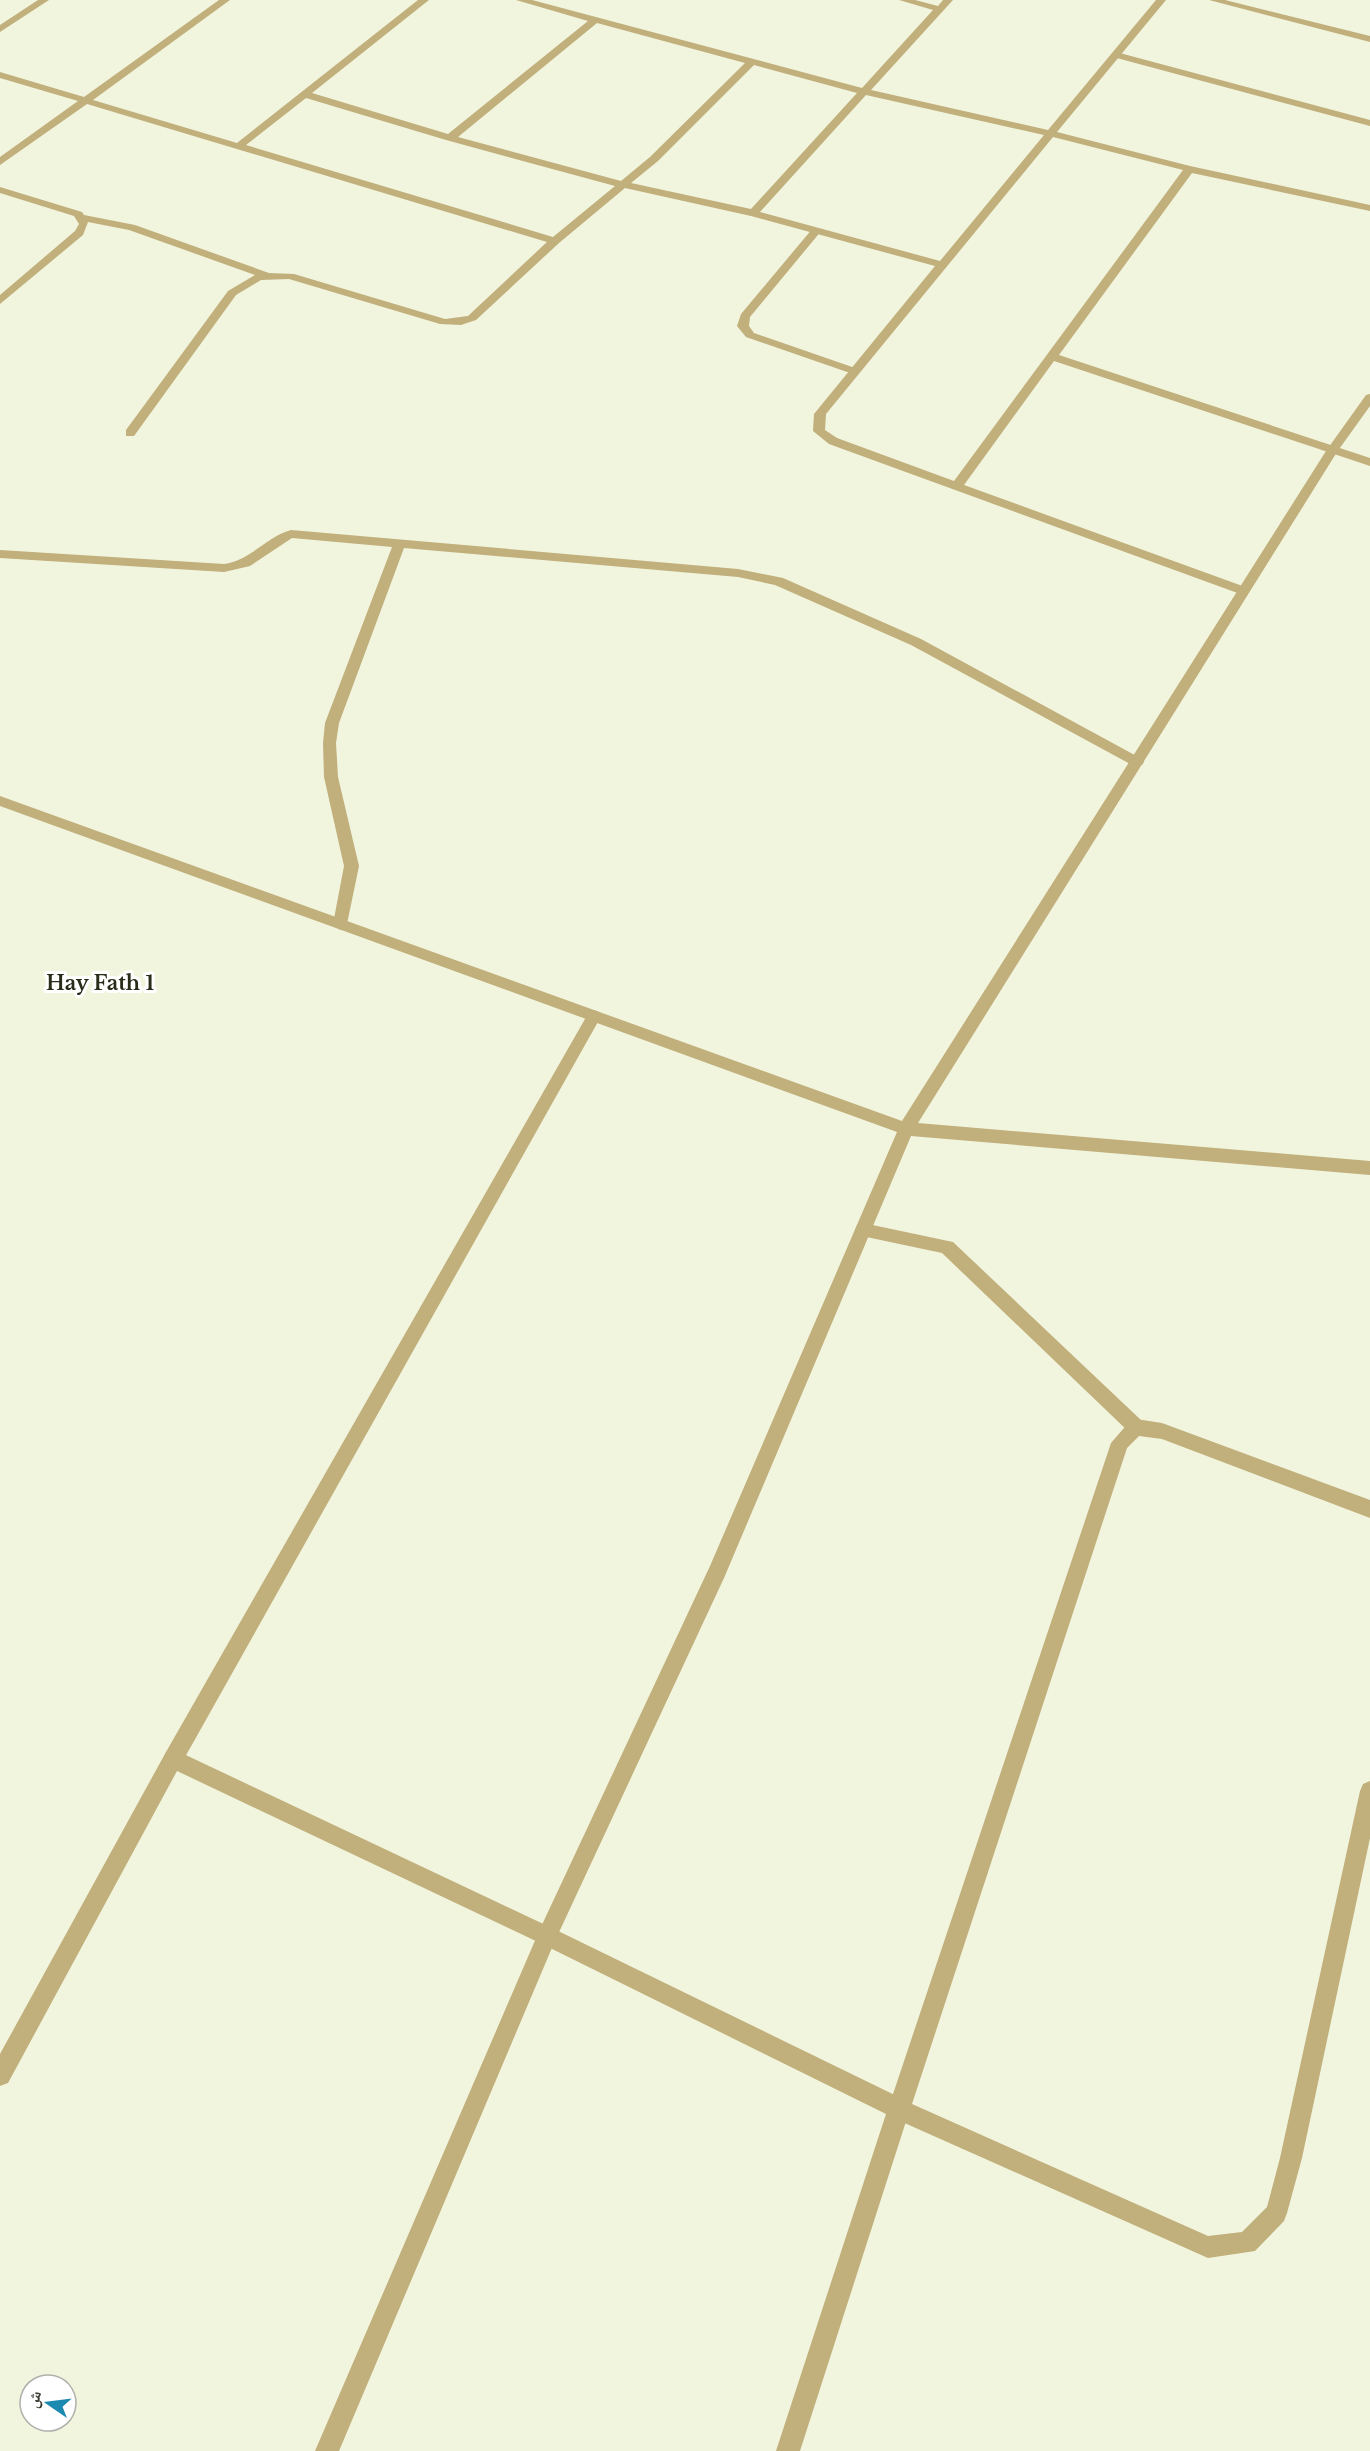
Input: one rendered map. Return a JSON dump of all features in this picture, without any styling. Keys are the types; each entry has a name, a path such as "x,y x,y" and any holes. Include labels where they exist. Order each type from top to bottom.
{"street":[{"path":"0,29 44,0"},
{"path":"0,162 225,0"},
{"path":"239,146 424,0"},
{"path":"521,0 864,92 1052,134 1189,169 1370,208"},
{"path":"559,10 571,0"},
{"path":"904,0 940,9"},
{"path":"753,213 948,0"},
{"path":"1161,0 1052,134 940,264 854,371 820,414 819,430 833,441 1243,591"},
{"path":"1214,0 1370,39"},
{"path":"450,138 594,21"},
{"path":"1116,55 1370,123"},
{"path":"0,190 64,209 82,218 131,227 265,275 290,276 444,322 461,322 472,318 621,184 654,159 752,62"},
{"path":"0,75 555,242"},
{"path":"303,94 450,138 621,184 753,213 940,264"},
{"path":"957,486 1189,169"},
{"path":"0,301 79,233 84,224 82,218"},
{"path":"817,230 745,316 743,326 750,335 854,371"},
{"path":"130,433 232,293 248,280 265,275"},
{"path":"1051,356 1370,462"},
{"path":"327,2451 547,1936 717,1572 906,1129 1243,591 1332,451 1370,398"},
{"path":"0,554 224,568 250,562 281,537 291,534 738,573 778,581 916,642 1137,762"},
{"path":"340,924 352,862 328,771 327,748 332,723 400,542"},
{"path":"0,801 906,1129 1370,1168"},
{"path":"0,2075 173,1759 594,1016"},
{"path":"863,1230 947,1247 1136,1427 1162,1431 1370,1509"},
{"path":"788,2451 1120,1443 1136,1427"},
{"path":"173,1759 547,1936 899,2109 1208,2247 1247,2243 1276,2213 1370,1791"}],"district":[{"name":"Hay Fath 1","path":"100,983"}]}
